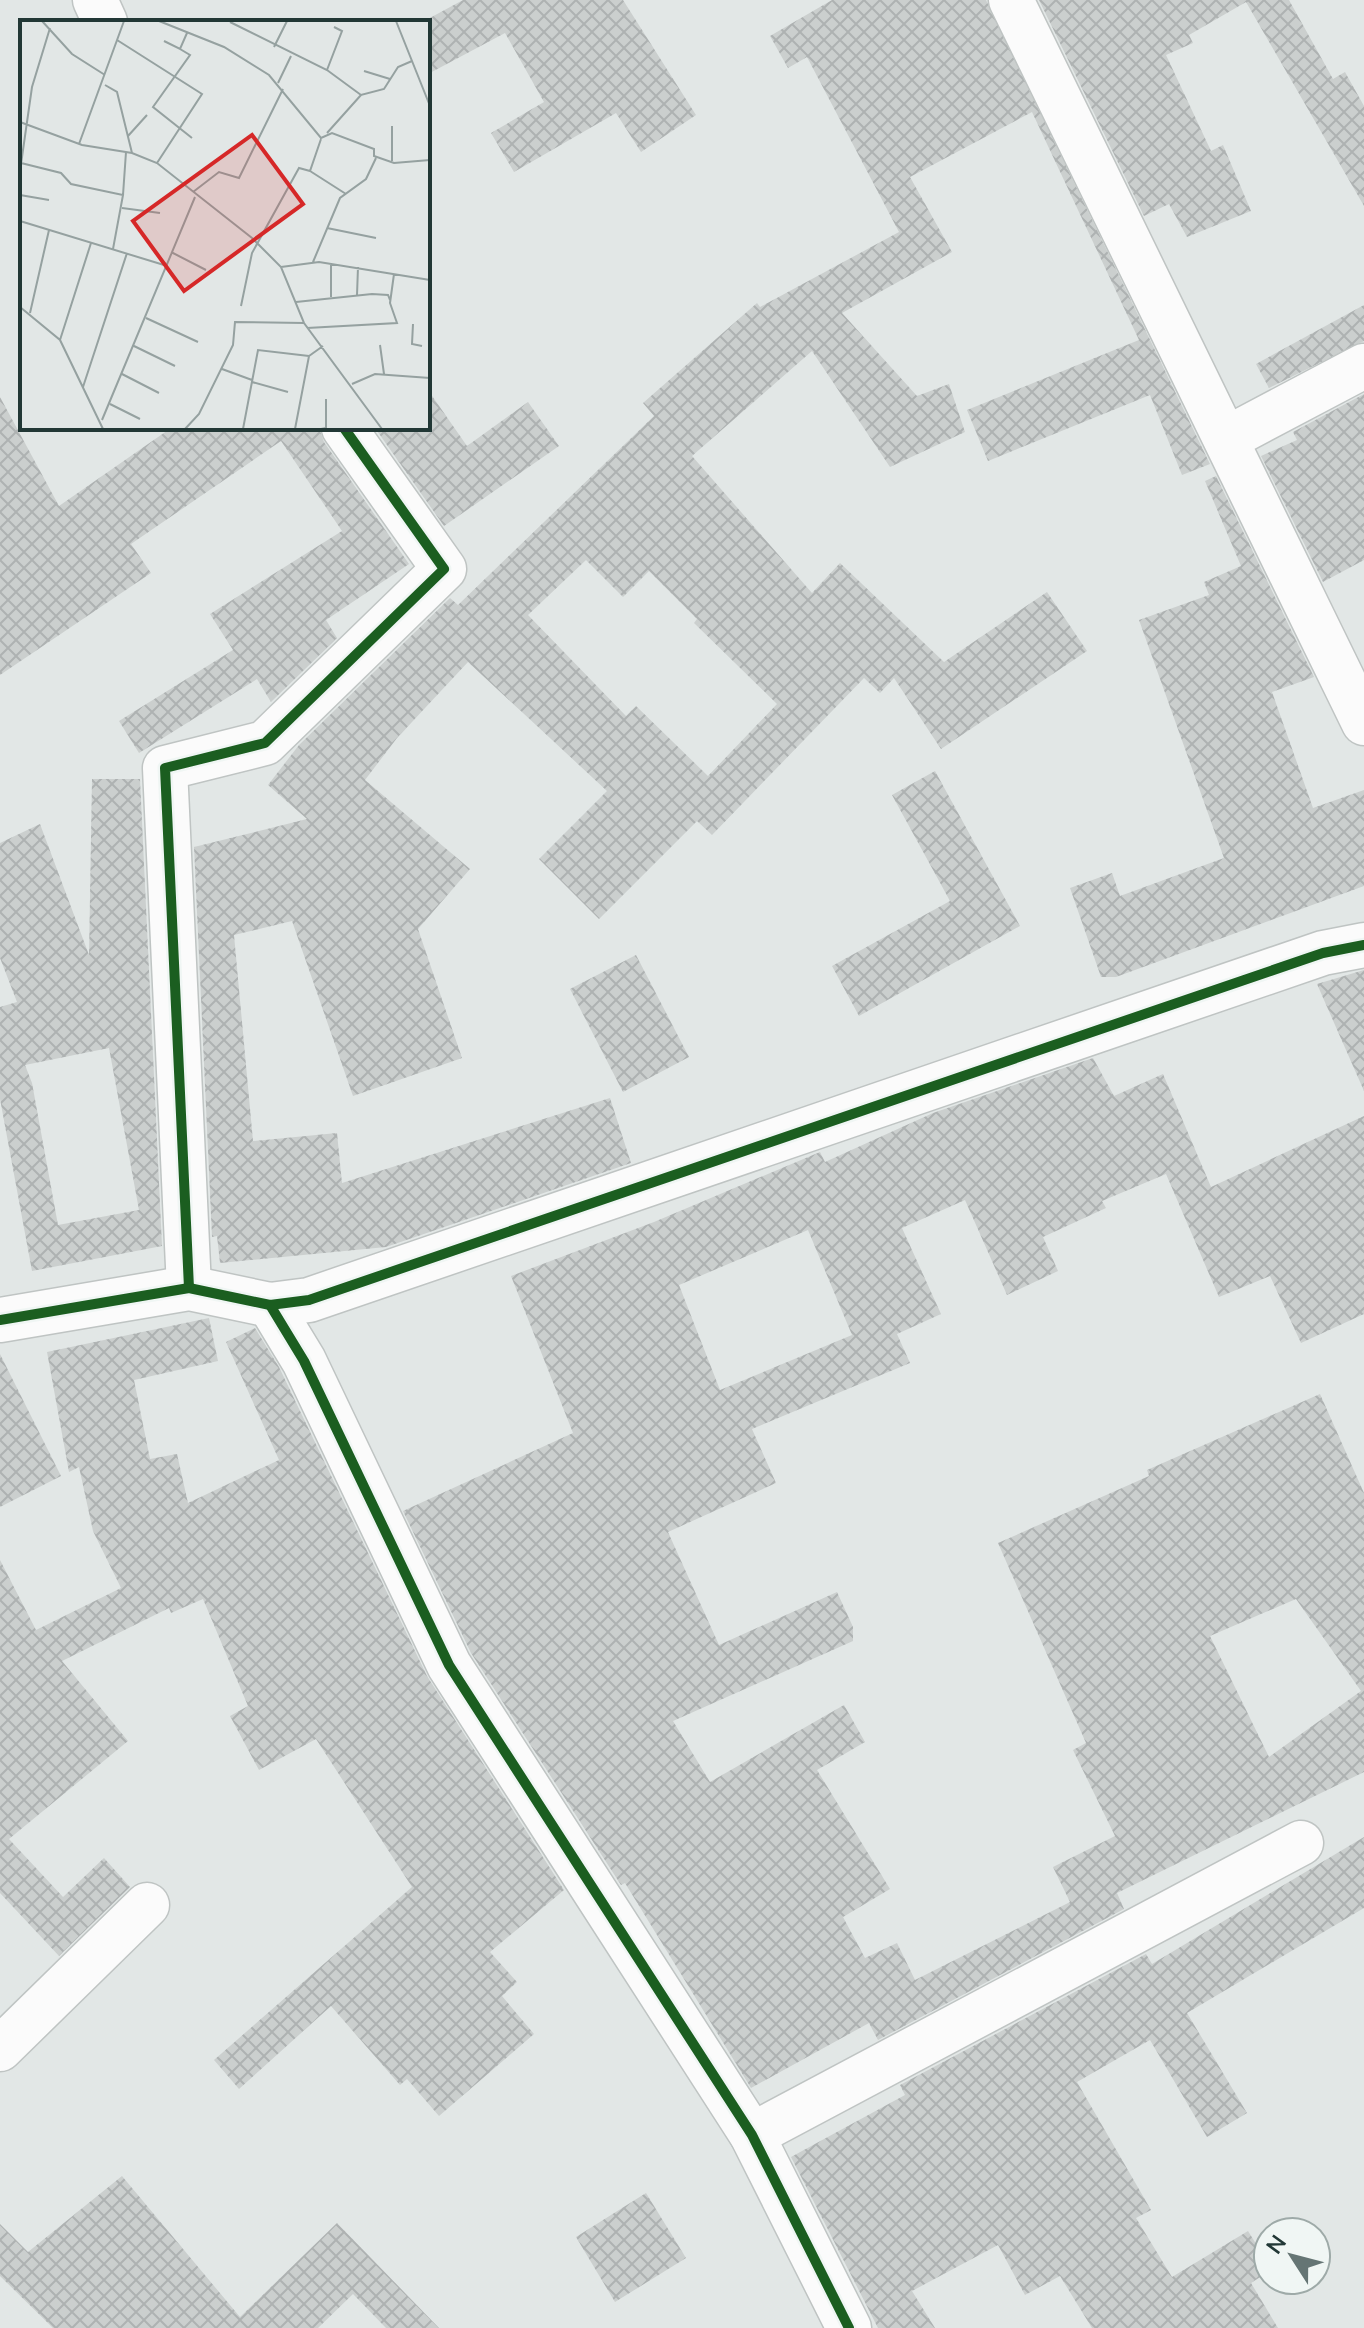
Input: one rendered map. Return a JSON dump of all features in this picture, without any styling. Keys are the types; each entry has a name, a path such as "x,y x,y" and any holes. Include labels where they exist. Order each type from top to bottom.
{"street":[{"path":"95,0 104,20"},
{"path":"1011,0 1364,723"},
{"path":"1226,439 1364,366"},
{"path":"189,1288 165,768 265,743 444,569 345,430"},
{"path":"0,1320 189,1288 270,1305 309,1300 1323,953 1364,945"},
{"path":"270,1305 304,1361 449,1665 752,2135 849,2328"},
{"path":"752,2135 1301,1843"},
{"path":"0,2049 147,1905"}],"building":[{"path":"463,0 623,0 696,115 641,152 616,113 514,172 491,133 544,102 505,33 430,73 428,19"},
{"path":"832,0 986,0 1210,464 1182,475 1150,395 988,461 967,410 1139,340 1032,112 910,177 952,252 842,313 917,396 949,384 965,432 890,467 812,351 692,456 812,593 840,563 944,662 1047,592 1087,651 941,749 894,678 880,693 864,678 712,835 697,821 599,919 539,859 607,791 468,662 397,738 365,780 470,869 418,929 462,1058 353,1096 292,921 234,935 253,1141 337,1133 342,1183 610,1098 631,1163 386,1247 220,1263 217,1236 212,1237 194,847 307,819 268,785 299,745 450,598 458,605 654,416 643,403 757,303 760,307 899,232 807,57 788,68 770,36","holes":["586,560 623,597 649,571 697,619 694,623 777,704 708,776 636,706 626,716 528,615"]},
{"path":"1039,0 1289,0 1333,79 1345,72 1364,106 1364,206 1246,2 1189,35 1193,43 1166,55 1211,151 1223,145 1251,211 1187,237 1169,204 1144,216"},
{"path":"1364,305 1364,341 1269,388 1256,364"},
{"path":"430,393 467,446 528,402 559,446 444,526 376,430 430,430"},
{"path":"1364,394 1364,560 1323,582 1261,456 1297,440 1293,432"},
{"path":"0,397 59,506 168,430 320,430 324,442 409,564 326,620 337,638 271,702 257,679 139,753 119,721 233,650 210,614 342,531 281,441 131,544 151,573 0,675"},
{"path":"1216,476 1314,677 1272,692 1313,808 1364,790 1364,886 1116,977 1101,977 1070,888 1112,873 1120,896 1224,858 1139,620 1209,595 1204,582 1241,566 1205,481"},
{"path":"935,771 1020,926 859,1016 832,966 950,901 892,795"},
{"path":"92,779 140,779 162,1246 32,1271 0,1099 0,1007 17,1002 0,958 0,843 40,824 89,955","holes":["109,1048 139,1210 58,1225 32,1083 25,1065"]},
{"path":"636,955 689,1057 623,1092 570,989"},
{"path":"1364,970 1364,1091 1317,984"},
{"path":"1093,1058 1114,1096 1163,1074 1211,1187 1364,1116 1364,1314 1301,1343 1270,1276 1219,1297 1166,1174 1102,1201 1106,1208 1043,1237 1058,1271 1007,1295 965,1200 902,1228 941,1314 897,1334 910,1363 752,1429 776,1483 668,1532 719,1645 837,1592 853,1627 853,1641 673,1721 710,1782 844,1705 865,1742 817,1770 890,1889 843,1917 865,1958 897,1943 915,1980 1070,1902 1053,1867 1115,1836 1073,1750 1086,1743 998,1543 1149,1476 1147,1470 1320,1394 1364,1493 1364,1772 1117,1893 1124,1909 878,2040 869,2023 751,2088 625,1883 621,1885 471,1653 403,1511 573,1433 511,1276 654,1222 820,1152 825,1162 933,1113","holes":["808,1230 852,1335 720,1390 679,1285","1296,1599 1361,1691 1269,1757 1210,1636"]},
{"path":"209,1318 218,1361 134,1380 150,1459 177,1454 188,1503 279,1460 226,1342 255,1328 279,1367 427,1676 564,1890 490,1952 517,1982 502,1996 534,2034 439,2116 407,2079 400,2085 331,2006 239,2089 214,2060 412,1887 316,1739 259,1770 230,1716 248,1706 203,1599 171,1613 169,1608 62,1661 128,1741 9,1839 63,1897 104,1858 130,1887 59,1956 0,1893 0,1560 36,1630 121,1588 93,1531 79,1467 69,1472 47,1352"},
{"path":"0,1354 61,1476 0,1507"},
{"path":"1364,1837 1364,1908 1187,2013 1247,2113 1207,2137 1150,2040 1077,2082 1151,2210 1136,2218 1172,2277 1248,2231 1252,2237 1252,2296 1259,2296 1278,2328 1092,2328 1060,2276 1025,2295 998,2245 912,2291 935,2328 878,2328 791,2157 905,2095 900,2085 1146,1954 1152,1964"},
{"path":"122,2176 240,2317 337,2223 439,2328 386,2328 353,2294 318,2328 53,2328 0,2276 0,2224 28,2252"},
{"path":"646,2193 686,2258 615,2302 576,2237"}],"cycle path":[{"path":"189,1288 165,768 265,743 444,569 345,430"},
{"path":"0,1320 189,1288 270,1305 309,1300 1323,953 1364,945"},
{"path":"270,1305 304,1361 449,1665 752,2135 849,2328"}]}
